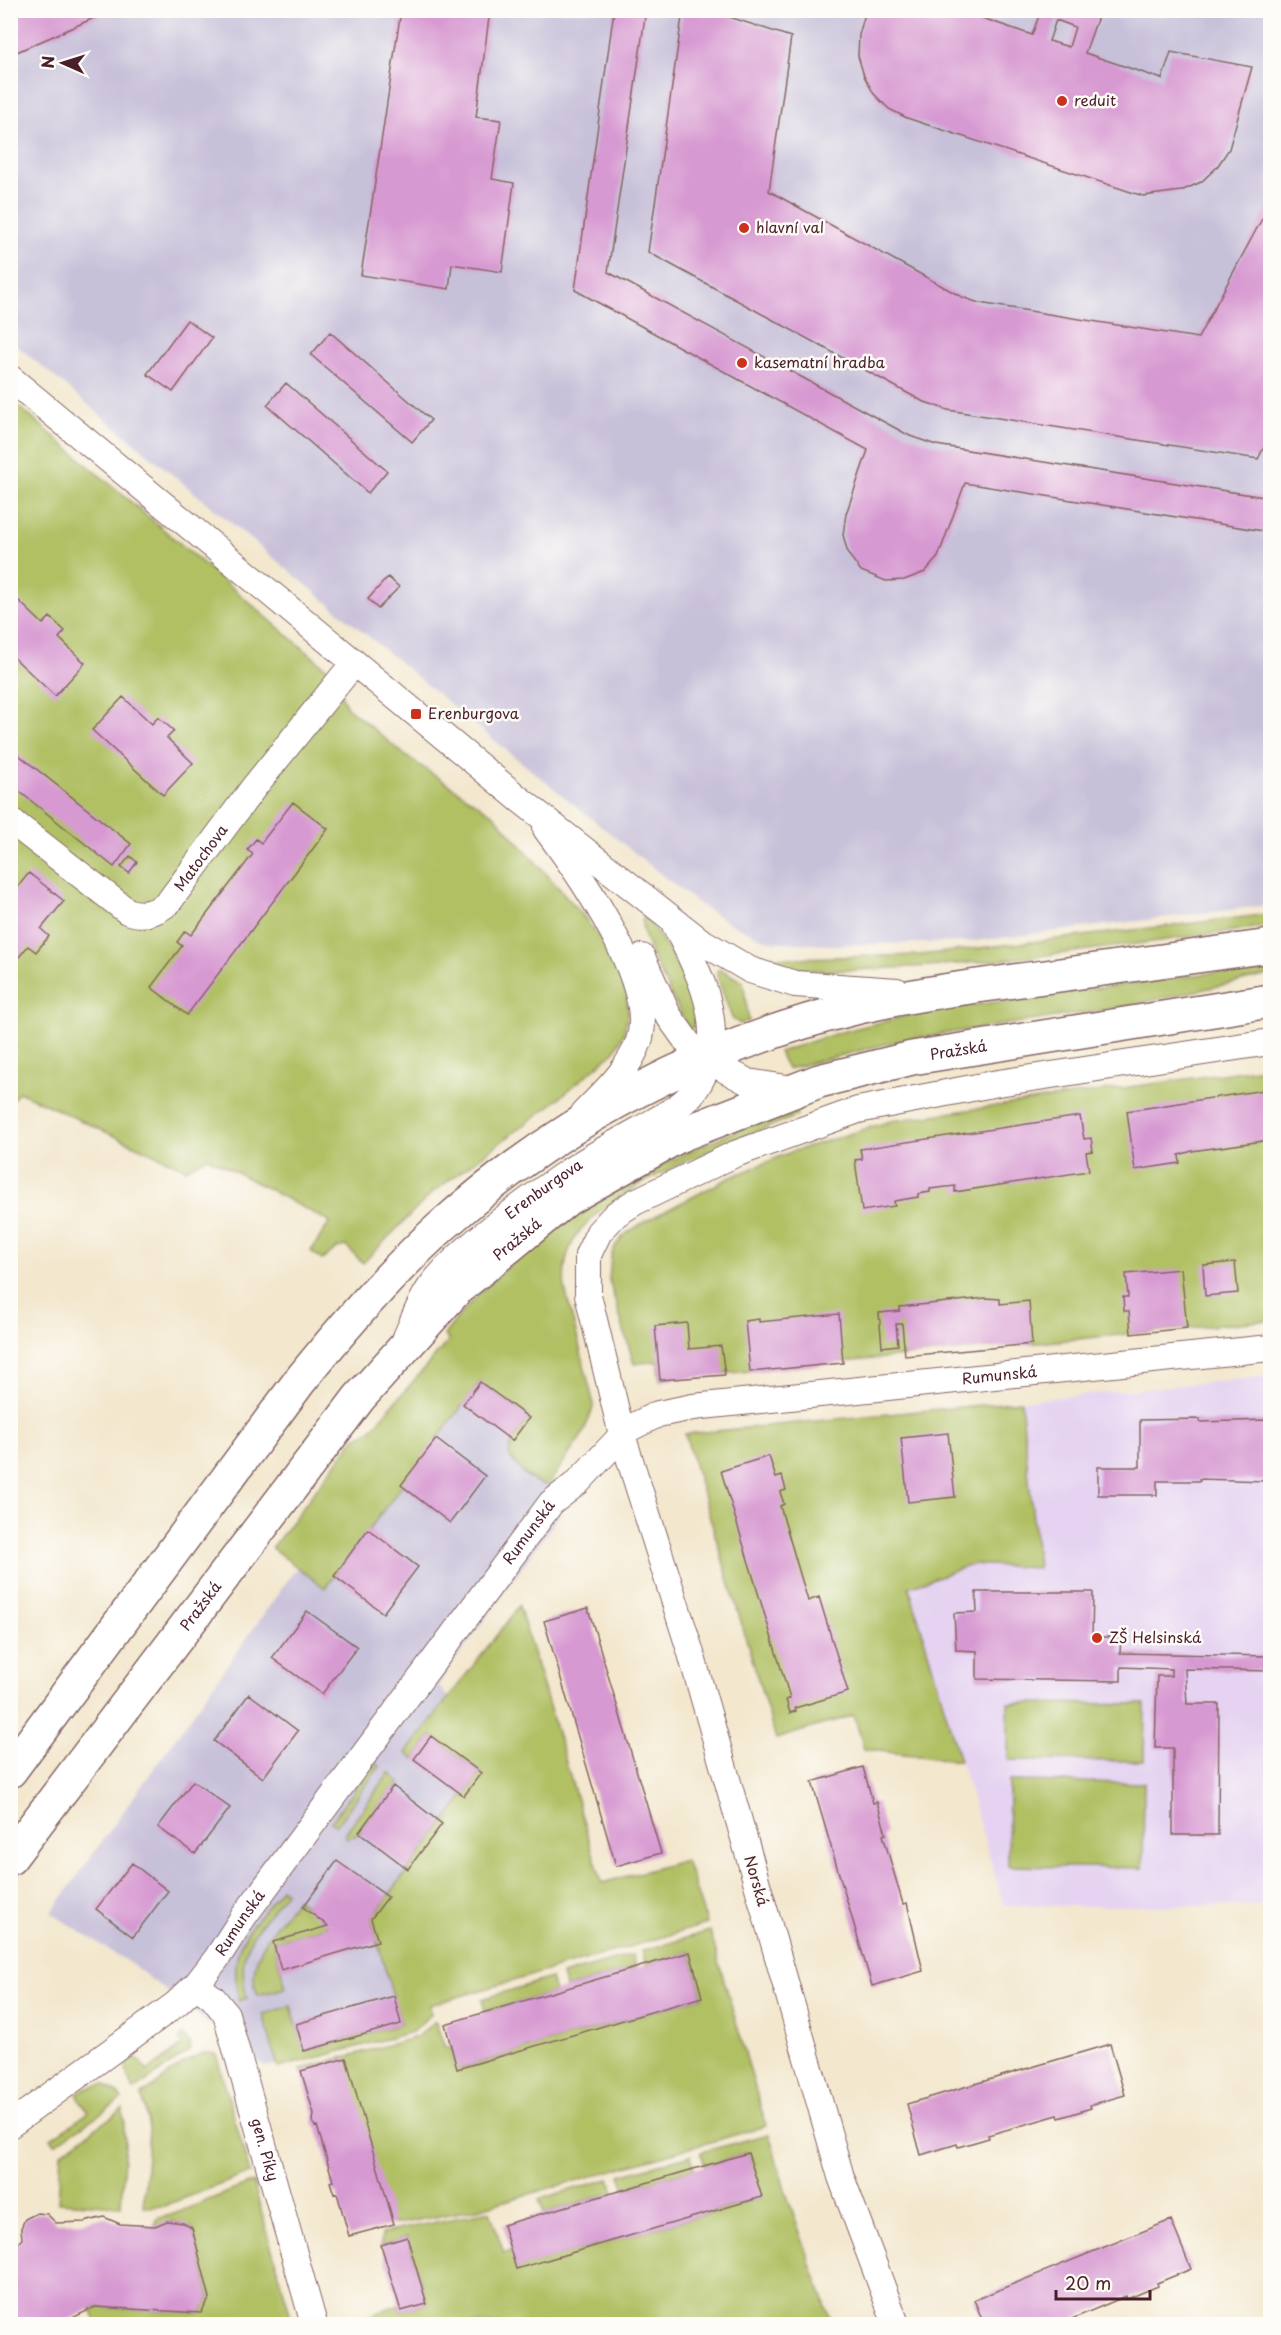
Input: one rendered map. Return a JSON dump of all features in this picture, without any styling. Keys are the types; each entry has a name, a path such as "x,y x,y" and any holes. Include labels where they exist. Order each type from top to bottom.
{"main road":[{"path":"10,1771 299,1382 337,1335 391,1275 442,1226 491,1186 569,1130 617,1101 709,1059 803,1023 859,1008 932,993 1270,946"},
{"name":"Pražská","path":"10,1858 325,1441 401,1349 457,1289 567,1198 680,1136 793,1089 912,1058 1270,1001"}],"street":[{"name":"Erenburgova","path":"10,378 527,805 672,920 723,955 771,978 810,986 932,993"},
{"name":"Matochova","path":"10,820 127,911 137,915 160,909 168,903 254,787 354,663"},
{"name":"Erenburgova","path":"527,805 592,892 639,996 643,1021 639,1041 624,1069 569,1130"},
{"name":"Erenburgova","path":"567,857 612,904 625,923 676,1028 691,1047 748,1082 767,1088 793,1089"},
{"name":"Erenburgova","path":"401,1349 425,1295 441,1275 465,1252 566,1174 680,1107 695,1089 709,1059 712,1028 697,970 672,920"},
{"path":"622,1435 588,1295 587,1265 588,1255 598,1232 616,1214 635,1202 735,1154 858,1110 998,1083 1270,1042"},
{"name":"Rumunská","path":"10,2125 167,2011 196,1985 244,1916 551,1503 578,1482 622,1435 646,1419 693,1407 1270,1348"},
{"name":"Norská","path":"622,1435 690,1650 841,2177 896,2325"},
{"name":"gen. Píky","path":"196,1985 213,1998 226,2014 314,2325"}],"shaded area":[{"path":"10,11 1270,11 1270,905 967,942 827,945 768,941 729,923 697,903 496,742 11,341"},
{"path":"468,1327 531,1357 560,1514 438,1685 504,1768 407,2029 266,2067 134,1966 51,1913"},
{"name":"ZŠ Helsinská","path":"1270,1376 1270,1906 1004,1906 909,1586 973,1564 1038,1567 1021,1401"}],"green space":[{"path":"11,400 332,673 347,707 406,756 494,815 580,912 606,946 626,992 628,1012 624,1033 615,1051 551,1105 432,1193 363,1263 346,1246 337,1248 322,1260 311,1251 330,1222 208,1157 186,1169 19,1092 11,1101"},
{"path":"1270,914 1270,926 987,961 825,971 792,968 761,959 762,957 920,955"},
{"path":"643,918 647,919 672,956 687,984 697,1027 689,1029 660,972 646,939 642,926"},
{"path":"1270,965 1270,975 1122,1007 902,1040 787,1069 779,1052 841,1032 922,1012"},
{"path":"720,969 743,982 749,1021 740,1024 732,1018 717,976 717,971"},
{"path":"1270,1067 1270,1320 660,1380 657,1361 634,1364 609,1280 611,1256 616,1245 624,1235 644,1222 729,1178 791,1152 891,1121"},
{"path":"795,1109 797,1116 675,1166 642,1184 613,1202 589,1221 574,1240 565,1263 565,1289 594,1405 583,1434 548,1485 530,1479 509,1454 512,1441 529,1418 480,1382 325,1588 272,1548 355,1438 370,1431 449,1340 444,1335 475,1298 513,1262 556,1229 603,1198 652,1171 749,1125"},
{"path":"1021,1401 1038,1568 973,1564 909,1587 960,1761 864,1749 854,1715 776,1739 685,1434"},
{"path":"519,1606 602,1883 686,1860 707,1924 430,2005 431,2014 412,2032 278,2068 263,2014 291,2006 305,2051 401,2024 371,1919 481,1773 431,1736 414,1759 406,1753"},
{"path":"1008,1703 1145,1704 1144,1761 1008,1760"},
{"path":"375,1762 380,1766 336,1826 331,1822"},
{"path":"390,1772 400,1783 397,1790 393,1787 359,1832 361,1834 347,1838 344,1835"},
{"path":"1009,1781 1144,1783 1143,1868 1008,1866"},
{"path":"281,1888 286,1892 250,1940 243,1965 247,1998 239,2001 236,1965 239,1951 250,1928"},
{"path":"297,1899 328,1926 273,1942 286,1988 258,1995 254,1982 258,1956 272,1931"},
{"path":"710,1931 766,2126 477,2209 394,2224 301,2071 301,2069 417,2037 435,2021 445,2048 451,2046 458,2069 702,1997 690,1952 646,1965 642,1951"},
{"path":"632,1955 636,1968 566,1988 562,1975"},
{"path":"551,1978 555,1992 485,2012 482,1999"},
{"path":"183,2035 191,2044 189,2051 134,2090 126,2070 127,2063 134,2055 148,2071 182,2045 179,2039"},
{"path":"206,2053 216,2054 250,2173 164,2206 143,2207 149,2129 142,2095 187,2061"},
{"path":"104,2084 118,2093 122,2099 55,2144 51,2138 88,2113 77,2094 85,2088"},
{"path":"123,2109 125,2143 121,2206 58,2202 61,2153"},
{"path":"769,2134 785,2190 832,2324 424,2324 423,2322 354,2324 354,2322 399,2304 401,2311 427,2304 407,2237 381,2245 382,2233 490,2211 504,2253 511,2251 517,2268 761,2198 748,2153 705,2166 701,2152"},
{"path":"691,2155 694,2169 625,2189 620,2175"},
{"path":"609,2179 614,2192 544,2213 539,2199"},
{"path":"253,2182 293,2324 97,2324 91,2309 95,2307 201,2313 210,2298 192,2228 173,2221 155,2226 156,2219"}],"building":[{"path":"10,10 102,10 103,14 10,55"},
{"path":"401,10 490,10 476,117 501,120 492,179 514,183 502,272 452,264 449,289 361,275"},
{"name":"kasematní hradba","path":"614,10 646,10 608,272 910,436 936,445 1270,498 1270,532 965,483 938,557 925,572 904,580 886,581 861,571 848,554 843,535 846,514 868,450 575,290"},
{"name":"hlavní val","path":"683,10 708,10 791,37 769,191 962,297 979,303 1198,338 1270,204 1270,435 1258,459 948,410 922,401 648,252"},
{"name":"reduit","path":"866,10 959,10 1032,35 1041,10 1097,10 1100,11 1085,53 1162,79 1171,52 1252,67 1229,149 1217,167 1201,182 1181,191 1143,196 907,118 889,109 874,94 864,76 858,56 859,35","holes":["1056,20 1075,27 1069,47 1049,41"]},
{"path":"187,320 212,338 173,392 147,374"},
{"path":"330,332 431,420 412,442 311,355"},
{"path":"286,383 387,471 368,493 267,405"},
{"path":"388,577 399,587 378,609 368,599"},
{"path":"16,598 43,624 50,617 65,631 59,638 85,663 55,696 10,654 10,604"},
{"path":"123,697 152,724 158,717 174,731 167,738 193,763 163,795 92,730"},
{"path":"10,748 131,844 114,867 10,784"},
{"path":"293,802 328,829 187,1015 151,987 182,946 177,942 185,931 191,935 253,854 247,850 256,839 261,843"},
{"path":"130,856 137,862 129,873 121,867"},
{"path":"29,873 64,901 41,929 49,936 36,952 28,946 10,968 10,896"},
{"path":"1270,1089 1270,1140 1192,1151 1179,1155 1180,1163 1135,1170 1127,1111"},
{"path":"1080,1116 1084,1139 1091,1138 1093,1151 1086,1152 1089,1171 955,1192 955,1186 930,1189 930,1192 918,1194 918,1197 894,1201 895,1206 862,1211 855,1160 862,1159 860,1149"},
{"path":"1235,1262 1238,1293 1205,1296 1203,1265"},
{"path":"1181,1269 1187,1328 1131,1334 1129,1311 1124,1311 1123,1297 1128,1297 1126,1274"},
{"path":"986,1298 1000,1299 1000,1304 1029,1301 1032,1344 905,1356 902,1324 896,1324 898,1345 882,1347 879,1313 900,1311 900,1307"},
{"path":"839,1314 843,1363 750,1372 745,1321 759,1319 759,1322"},
{"path":"687,1323 689,1349 721,1346 725,1375 660,1380 655,1326"},
{"path":"480,1382 529,1418 512,1441 463,1404"},
{"path":"1200,1419 1200,1422 1267,1420 1267,1481 1199,1479 1200,1481 1157,1481 1157,1495 1098,1495 1098,1467 1140,1467 1140,1420"},
{"path":"948,1433 955,1497 908,1502 901,1438"},
{"path":"436,1439 485,1476 450,1523 401,1485"},
{"path":"769,1456 776,1478 782,1476 786,1490 780,1492 784,1504 780,1506 808,1601 819,1597 848,1692 795,1708 796,1711 790,1713 786,1700 790,1698 721,1471"},
{"path":"368,1529 418,1567 383,1613 334,1576"},
{"path":"976,1592 1093,1592 1092,1637 1121,1637 1120,1653 1270,1656 1270,1671 1185,1669 1187,1704 1219,1704 1218,1835 1173,1835 1173,1748 1155,1748 1157,1676 1171,1676 1171,1669 1121,1667 1121,1681 977,1679 977,1651 956,1650 954,1613 977,1612"},
{"path":"588,1608 661,1853 616,1866 544,1621"},
{"path":"307,1611 357,1647 322,1694 272,1658"},
{"path":"249,1694 298,1731 263,1778 214,1741"},
{"path":"431,1736 481,1773 464,1796 414,1759"},
{"path":"863,1767 873,1803 877,1802 886,1834 883,1835 903,1904 907,1903 923,1971 872,1986 812,1782"},
{"path":"193,1781 230,1808 195,1854 158,1827"},
{"path":"393,1786 442,1824 408,1869 359,1832"},
{"path":"337,1861 388,1897 371,1919 378,1941 281,1970 273,1942 328,1926 303,1907"},
{"path":"132,1863 168,1891 133,1937 96,1909"},
{"path":"690,1952 702,1997 457,2069 445,2024"},
{"path":"394,1996 401,2024 304,2051 296,2024"},
{"path":"1110,2044 1125,2095 1090,2105 1091,2108 1059,2118 1058,2115 988,2135 989,2138 958,2147 957,2144 921,2155 907,2104"},
{"path":"346,2058 394,2224 349,2236 337,2193 334,2194 330,2182 333,2181 317,2126 315,2127 313,2121 314,2114 301,2071"},
{"path":"748,2153 762,2197 516,2269 503,2225"},
{"path":"37,2213 47,2214 56,2223 84,2222 104,2217 120,2224 155,2226 167,2221 183,2223 192,2228 210,2298 201,2313 95,2307 60,2324 10,2324 10,2251 22,2239 21,2228 25,2219"},
{"path":"1171,2220 1191,2269 1157,2283 1158,2286 1127,2299 1126,2296 1060,2324 984,2324 974,2300"},
{"path":"407,2237 427,2304 401,2311 381,2245"}],"place":[{"name":"reduit","path":"1062,101"},
{"name":"hlavní val","path":"744,228"},
{"name":"kasematní hradba","path":"742,363"},
{"name":"Erenburgova","path":"416,714"},
{"name":"ZŠ Helsinská","path":"1097,1638"}]}
